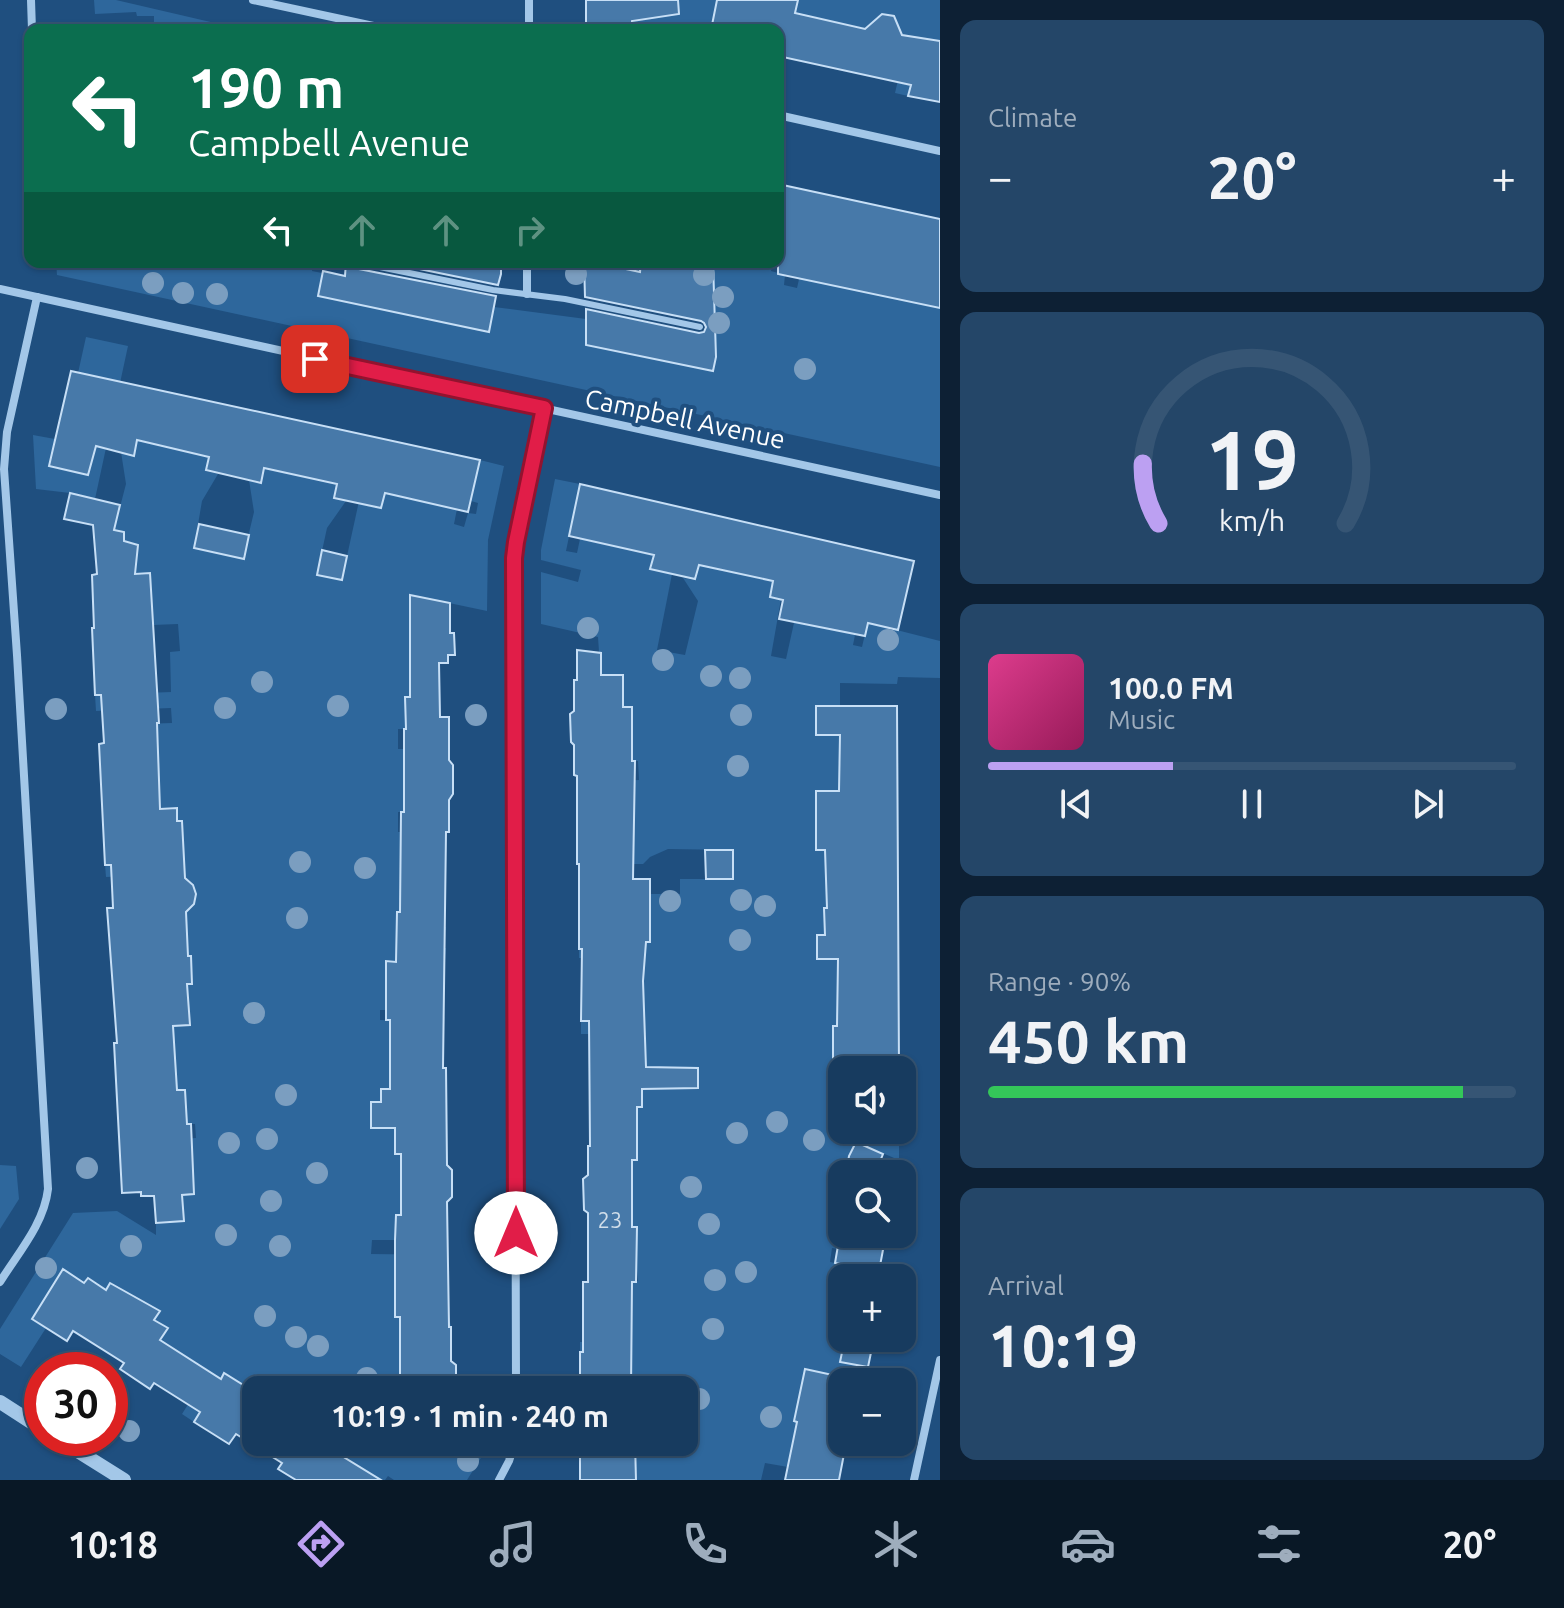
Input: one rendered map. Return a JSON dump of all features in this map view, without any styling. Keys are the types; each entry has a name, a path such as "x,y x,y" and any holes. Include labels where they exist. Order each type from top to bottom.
{"street":[{"path":"31,0 32,24"},
{"path":"253,0 364,24"},
{"path":"529,0 529,24"},
{"path":"784,116 940,151"},
{"path":"527,268 527,294"},
{"name":"Campbell Avenue","path":"0,289 940,495"},
{"path":"0,1282 39,1221 48,1189 4,456 37,297"},
{"path":"516,1376 514,568 516,542 544,408"},
{"path":"914,1480 940,1360"},
{"path":"0,1402 24,1417"},
{"path":"86,1456 124,1480"},
{"path":"499,1480 511,1456"}],"lane":[{"path":"385,268 493,290 565,299 700,327"}],"shaded area":[{"path":"94,0 116,0 219,24 154,24 154,16 137,16 136,12 95,14"},
{"path":"655,0 717,0 712,24 632,24 632,18"},
{"path":"798,0 940,0 940,41 929,39 918,49 908,96 895,93 898,80 894,16 882,14 876,31 814,17 804,58 795,13"},
{"path":"803,262 940,298 940,467 57,275 56,268 312,268 312,271 322,273 318,296 489,332 494,307 586,319 587,345 713,371 716,357 713,287 622,268 772,268 771,271 785,275 784,285 797,288"},
{"path":"86,337 128,346 95,499 36,489 33,435 55,439 50,466 72,471 78,373"},
{"path":"373,437 383,439 368,505 381,508 385,493 457,509 454,524 464,527 468,513 476,514 478,503 471,501 480,460 504,466 488,540 487,611 411,595 410,679 428,729 398,729 398,749 404,749 404,812 398,812 398,832 429,832 400,912 397,912 397,927 446,927 446,930 406,931 406,947 446,948 445,962 387,962 389,1010 380,1010 380,1020 409,1021 390,1039 390,1089 381,1089 381,1097 395,1102 371,1102 371,1128 395,1128 395,1153 401,1154 401,1215 396,1215 395,1240 372,1240 371,1254 448,1255 448,1259 396,1259 449,1317 451,1327 400,1327 400,1376 242,1376 242,1384 225,1373 194,1422 182,1414 209,1371 160,1340 168,1329 154,1320 160,1311 140,1299 113,1341 101,1298 101,1286 88,1278 84,1283 63,1269 32,1319 46,1328 31,1352 24,1352 21,1367 0,1354 0,1329 73,1213 117,1211 156,1235 156,1223 184,1221 182,1195 194,1194 192,1149 120,1152 119,1142 196,1138 195,1124 187,1124 185,1090 177,1090 174,1047 160,1047 187,984 192,983 191,957 155,958 186,910 194,904 196,894 193,885 184,880 184,873 106,877 105,865 184,861 182,822 177,821 177,809 160,809 159,773 143,756 159,754 158,737 143,737 142,724 172,723 171,708 96,711 95,695 171,692 170,652 180,651 178,624 153,625 150,574 136,574 138,545 124,543 124,532 114,530 126,484 121,452 134,455 137,440 209,457 206,471 218,474 202,501 194,548 243,558 254,512 249,480 261,483 264,468 337,484 334,498 346,501 327,528 317,574 342,579"},
{"path":"555,479 580,484 566,551 577,553 580,539 654,555 651,569 672,574 657,650 685,655 698,601 683,578 695,580 699,564 773,581 781,599 771,656 786,659 813,537 822,540 810,596 839,610 834,630 855,635 853,645 862,647 869,617 877,625 940,641 940,678 898,677 897,684 840,683 840,709 816,706 816,734 835,735 840,732 840,756 897,757 897,770 840,770 840,794 816,841 816,849 825,850 825,862 841,862 827,892 827,908 824,909 824,935 844,959 838,978 837,1016 870,1026 833,1027 833,1056 828,1056 828,1144 855,1144 849,1160 828,1160 828,1248 832,1248 830,1262 841,1264 828,1264 828,1352 842,1352 840,1361 858,1365 858,1368 828,1368 828,1374 805,1369 794,1420 822,1427 820,1438 828,1440 828,1451 793,1443 788,1467 765,1463 761,1480 636,1480 635,1456 698,1456 698,1376 623,1376 611,1352 580,1352 580,1342 632,1282 638,1281 637,1270 595,1270 637,1228 632,1227 632,1160 594,1118 589,1118 589,1107 641,1107 646,1034 581,1034 581,1021 639,1022 643,959 579,958 579,949 645,949 646,942 650,941 650,894 680,894 680,879 733,879 733,850 668,849 650,857 643,864 624,864 634,844 634,811 613,781 639,780 638,761 620,761 632,707 619,707 612,680 577,670 601,670 598,637 541,624 541,572 578,582 581,570 541,560"},
{"path":"861,1144 899,1144 899,1160"},
{"path":"0,1165 16,1166 19,1199 0,1229"},
{"path":"341,1456 482,1456 467,1480 394,1480 388,1476 385,1480 339,1480 350,1462"}],"building":[{"path":"586,0 678,0 679,14 632,21 632,24 586,24"},
{"path":"717,0 798,0 795,13 865,29 882,14 894,16 902,35 940,41 940,102 908,96 911,85 784,57 784,24 712,24"},
{"path":"784,185 940,219 940,308 778,274 778,268 784,268"},
{"path":"346,268 354,268 496,296 489,332 318,296 323,271 345,276"},
{"path":"414,268 501,268 498,285"},
{"path":"584,268 621,268 640,272 640,268 713,268 716,357 713,371 586,345 586,309 699,333 704,332 706,327 701,321 585,297"},
{"path":"71,371 480,460 468,512 385,493 381,508 334,498 337,484 264,468 261,483 206,470 209,457 137,440 134,456 96,446 88,475 49,466"},
{"path":"580,484 914,561 898,630 868,623 865,636 779,619 783,600 770,597 773,581 699,565 695,579 650,569 654,555 569,536"},
{"path":"70,493 120,505 114,530 124,532 124,541 138,545 135,574 150,573 159,723 160,809 177,808 177,821 182,821 185,878 193,885 196,894 194,904 186,912 192,984 187,984 190,1025 173,1026 177,1090 185,1090 187,1124 191,1124 194,1194 182,1195 184,1221 156,1223 154,1196 141,1196 141,1192 122,1193 114,1043 117,1043 107,908 113,908 111,865 105,865 99,744 104,743 101,695 95,695 92,628 92,575 97,574 93,525 64,519"},
{"path":"199,524 249,535 244,559 194,548"},
{"path":"322,550 347,556 342,580 317,575"},
{"path":"410,595 450,603 450,633 454,633 455,655 448,655 448,663 439,663 440,717 449,717 449,760 453,765 453,794 449,800 449,832 446,832 443,1068 446,1068 447,1165 452,1170 452,1197 447,1202 449,1327 451,1361 456,1365 456,1376 400,1376 400,1317 395,1317 395,1240 396,1215 401,1215 401,1154 395,1154 395,1128 371,1128 371,1102 381,1102 381,1089 390,1089 386,961 396,962 401,812 404,812 405,697 410,697"},
{"path":"577,650 601,653 601,675 623,675 623,707 632,707 632,761 635,761 633,879 650,879 650,942 646,942 643,981 646,1067 698,1068 698,1088 642,1089 642,1107 637,1107 637,1160 632,1160 632,1227 637,1227 636,1282 632,1282 631,1376 580,1376 583,1282 588,1282 588,1213 584,1210 583,1179 588,1175 590,1146 589,1021 581,1021 577,776 574,775 570,714 574,711 574,680 577,680"},
{"path":"816,706 897,706 899,1056 833,1056 833,1026 837,1026 838,959 817,959 817,935 825,935 824,908 827,908 825,850 816,850 816,791 839,791 840,735 816,735"},
{"path":"705,850 733,850 733,879 706,879"},
{"path":"855,1144 883,1154 881,1160 848,1160"},
{"path":"838,1248 883,1248 880,1264 835,1263"},
{"path":"63,1269 84,1283 88,1278 106,1290 110,1283 160,1311 154,1320 168,1328 160,1340 221,1379 224,1373 242,1384 242,1438 236,1434 229,1444 194,1422 200,1412 154,1383 150,1389 128,1374 128,1352 106,1352 73,1331 67,1341 32,1319"},
{"path":"842,1352 871,1352 868,1367 840,1362"},
{"path":"805,1369 828,1374 828,1456 844,1456 839,1480 785,1480 797,1422 794,1421"},
{"path":"271,1456 342,1456 381,1480 296,1480 278,1469 282,1463"},
{"path":"580,1456 635,1456 636,1480 580,1480"}],"route":[{"path":"315,359 544,408 514,558 516,1233"}]}
